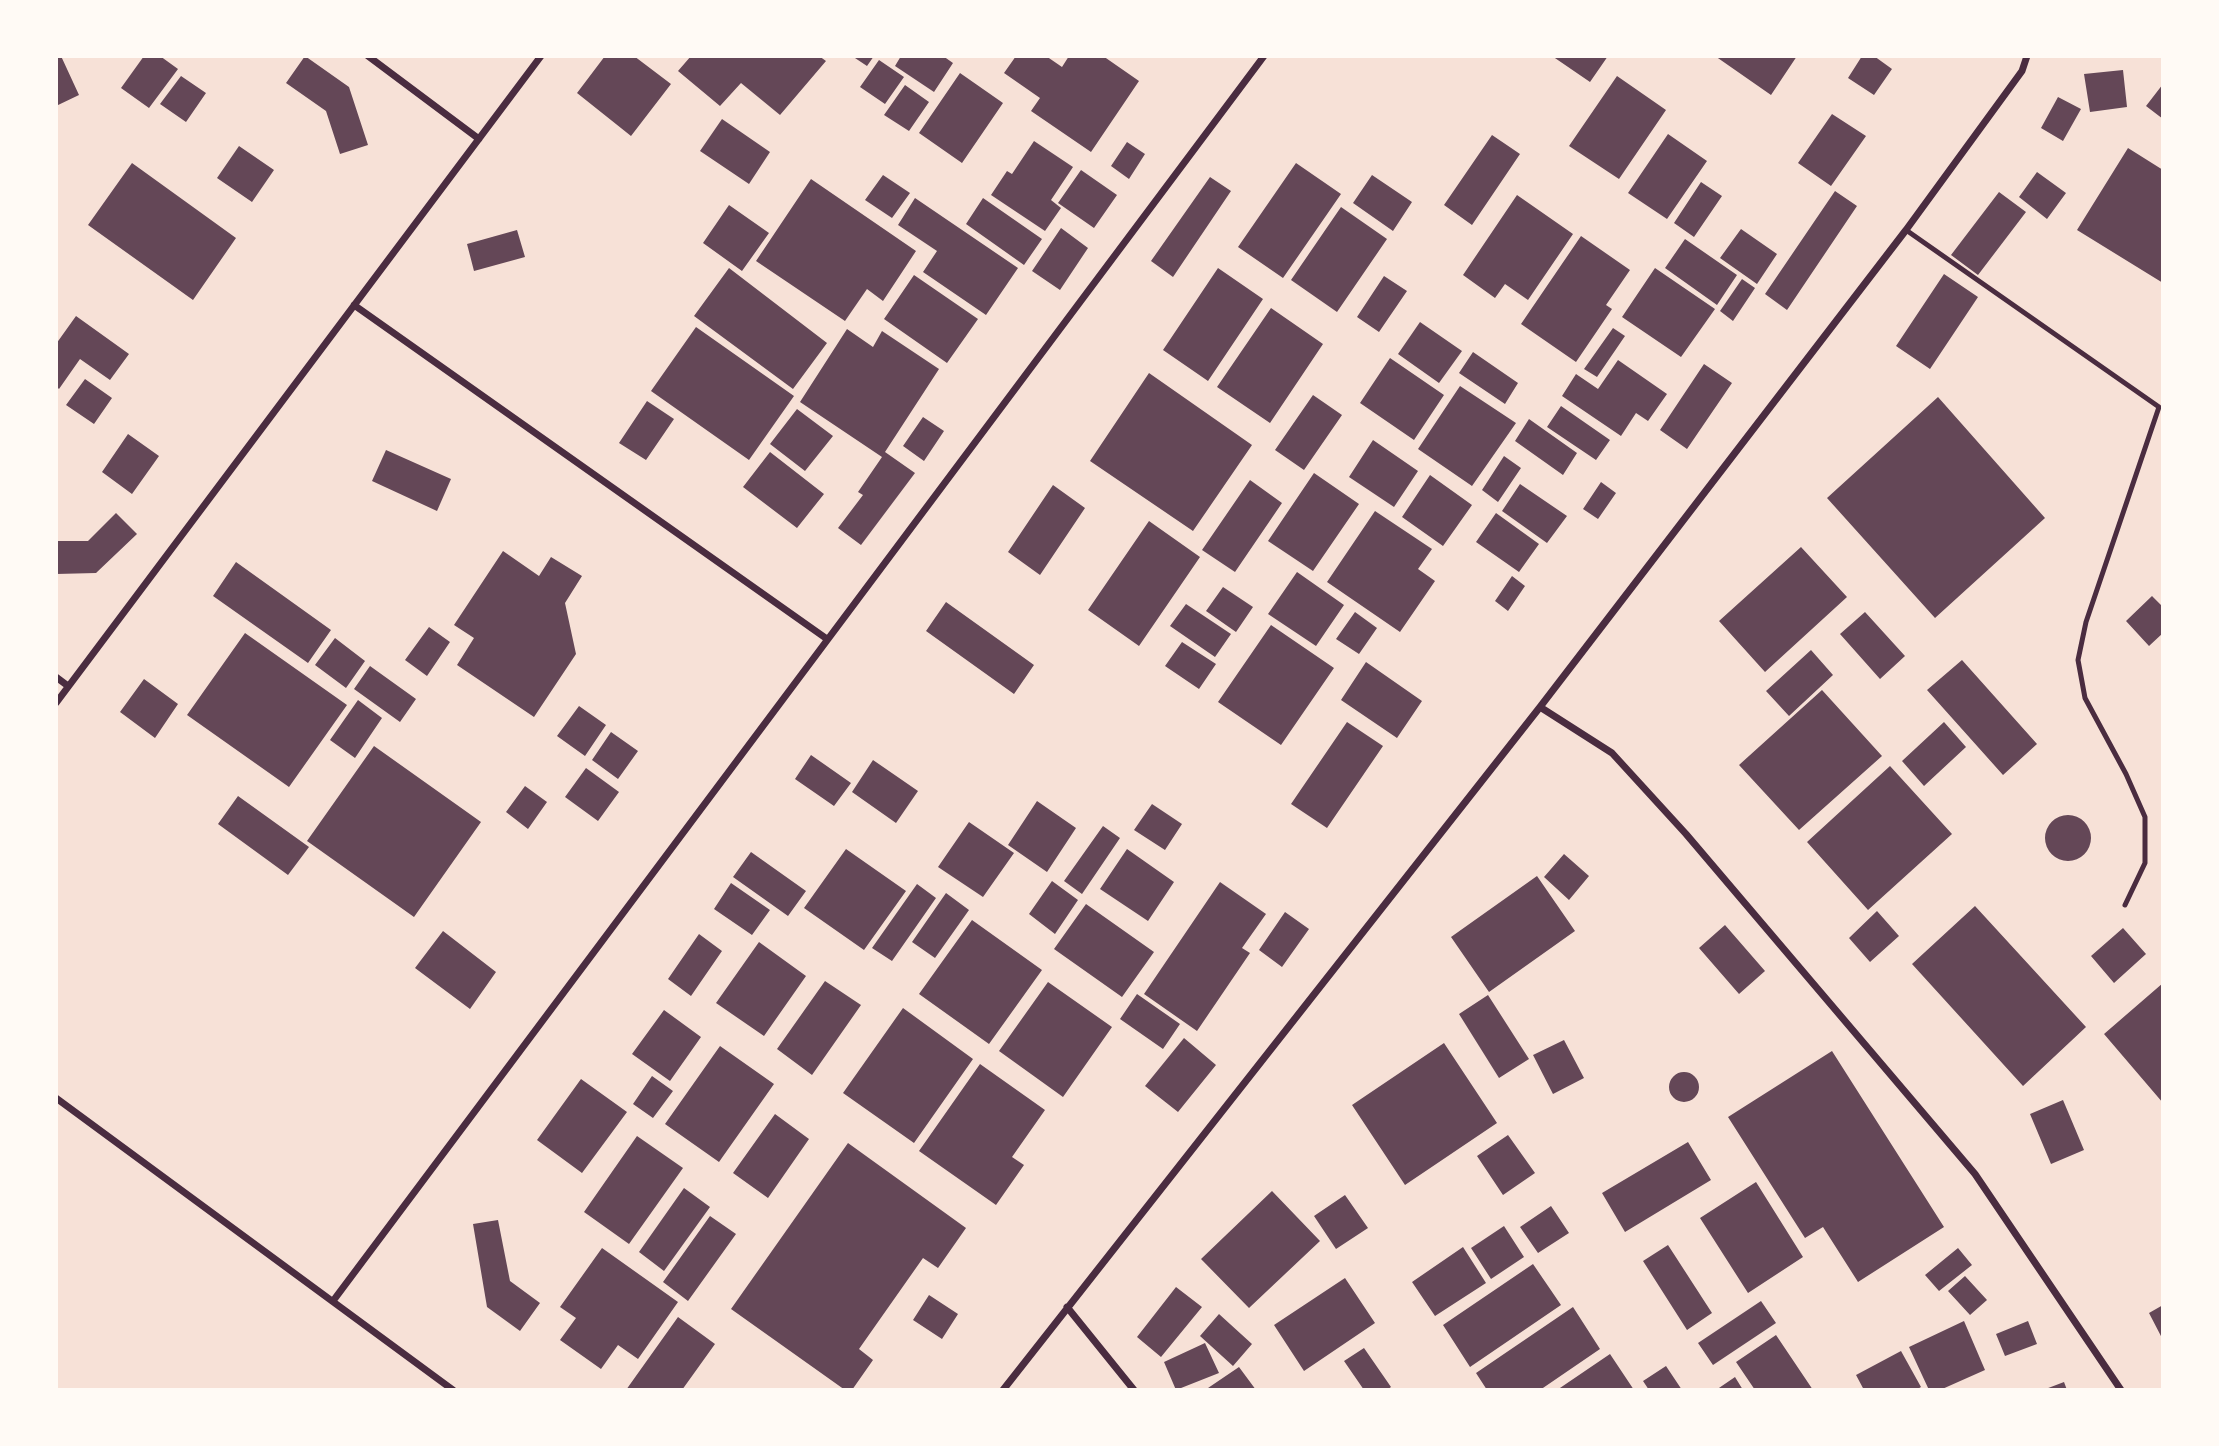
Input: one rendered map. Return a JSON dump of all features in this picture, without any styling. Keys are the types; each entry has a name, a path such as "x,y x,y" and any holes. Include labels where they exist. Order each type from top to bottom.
{"street":[{"path":"368,56 479,139"},
{"path":"56,703 541,56"},
{"path":"333,1301 1264,56"},
{"path":"1003,1390 1540,707 1906,230 2022,71 2027,56"},
{"path":"354,305 828,639"},
{"path":"56,677 68,686"},
{"path":"1540,707 1612,753 1695,845 1975,1174 2121,1390"},
{"path":"56,1098 453,1390"},
{"path":"1066,1307 1134,1390"}],"lane":[{"path":"1906,230 2161,407 2086,622 2078,660 2084,698 2126,774 2145,817 2145,863 2124,905"}],"building":[{"path":"56,56 61,56 79,95 56,106"},
{"path":"144,56 160,56 178,69 149,108 121,88"},
{"path":"305,56 349,87 368,145 340,154 326,111 286,83"},
{"path":"605,56 634,56 671,84 631,136 577,93"},
{"path":"691,56 819,56 826,61 780,115 741,83 720,106 678,71"},
{"path":"852,56 874,56 867,66"},
{"path":"901,56 943,56 953,63 934,92 895,66"},
{"path":"1016,56 1046,56 1062,67 1069,56 1103,56 1139,81 1091,152 1031,111 1040,98 1004,73"},
{"path":"1552,56 1608,56 1590,82"},
{"path":"1715,56 1797,56 1771,95"},
{"path":"1862,56 1874,56 1892,69 1874,95 1848,78"},
{"path":"879,60 904,77 885,104 860,87"},
{"path":"2123,70 2127,107 2090,112 2084,74"},
{"path":"960,73 1003,103 962,163 919,133"},
{"path":"181,76 206,93 186,122 160,104"},
{"path":"1617,76 1666,110 1619,179 1569,146"},
{"path":"2163,84 2163,119 2146,106"},
{"path":"905,85 929,102 909,131 884,115"},
{"path":"2058,97 2081,109 2063,141 2041,128"},
{"path":"1832,114 1866,136 1831,186 1798,163"},
{"path":"722,119 770,152 749,184 700,151"},
{"path":"1668,134 1707,161 1667,219 1628,193"},
{"path":"1492,135 1520,154 1472,225 1444,205"},
{"path":"1034,141 1073,167 1051,200 1061,208 1045,231 991,195 1007,171 1012,174"},
{"path":"1127,142 1145,154 1129,179 1111,166"},
{"path":"239,146 274,170 252,202 217,178"},
{"path":"2128,148 2163,170 2163,283 2077,230"},
{"path":"132,163 236,238 193,300 88,225"},
{"path":"1296,163 1341,194 1283,278 1238,247"},
{"path":"1081,170 1117,195 1094,228 1058,203"},
{"path":"2037,172 2066,193 2047,219 2019,197"},
{"path":"883,175 910,193 892,218 865,200"},
{"path":"1372,175 1412,202 1393,231 1353,203"},
{"path":"1210,177 1231,191 1173,277 1151,261"},
{"path":"811,179 916,251 883,301 867,289 845,321 756,261"},
{"path":"1701,182 1722,196 1694,237 1674,223"},
{"path":"1835,191 1857,206 1787,310 1765,294"},
{"path":"1999,192 2026,212 1978,275 1951,255"},
{"path":"1517,195 1573,234 1528,300 1505,284 1495,298 1463,275"},
{"path":"915,198 1018,268 986,315 923,272 937,251 898,225"},
{"path":"983,198 1042,239 1024,265 966,224"},
{"path":"729,205 769,233 742,271 703,243"},
{"path":"1341,207 1387,239 1337,312 1291,280"},
{"path":"1061,228 1088,248 1060,290 1032,271"},
{"path":"1741,229 1777,254 1757,284 1720,258"},
{"path":"517,230 525,257 474,271 467,244"},
{"path":"1581,236 1630,270 1606,305 1612,309 1576,362 1521,324"},
{"path":"1685,239 1737,275 1717,305 1665,268"},
{"path":"729,268 827,343 793,389 694,316"},
{"path":"1218,268 1263,299 1208,381 1163,350"},
{"path":"1655,268 1715,309 1681,357 1622,317"},
{"path":"1944,274 1978,297 1930,369 1896,346"},
{"path":"914,275 978,319 947,363 884,319"},
{"path":"1384,276 1407,291 1379,332 1357,317"},
{"path":"1742,279 1755,288 1733,321 1720,311"},
{"path":"1271,308 1323,344 1270,423 1217,387"},
{"path":"76,316 129,354 110,380 80,359 59,389 56,386 56,344"},
{"path":"1420,322 1462,351 1439,383 1398,354"},
{"path":"696,327 794,396 749,460 651,391"},
{"path":"1613,328 1625,336 1597,377 1584,369"},
{"path":"847,329 873,347 882,331 939,369 885,452 915,473 861,545 838,528 863,495 858,492 882,457 800,402"},
{"path":"1473,352 1518,383 1505,404 1459,373"},
{"path":"1390,358 1444,395 1414,440 1360,403"},
{"path":"1618,360 1667,394 1648,421 1636,413 1621,436 1562,396 1576,374 1598,389"},
{"path":"1704,364 1732,383 1687,449 1660,430"},
{"path":"1149,373 1252,445 1193,531 1090,461"},
{"path":"85,379 112,398 94,424 66,405"},
{"path":"1460,386 1516,423 1472,486 1418,449"},
{"path":"1313,395 1342,415 1304,470 1275,450"},
{"path":"1938,397 2045,518 1935,618 1827,498"},
{"path":"647,401 674,419 646,460 619,443"},
{"path":"1561,406 1610,440 1596,460 1547,427"},
{"path":"797,409 833,436 805,471 770,444"},
{"path":"923,417 944,431 924,461 903,446"},
{"path":"1529,419 1577,453 1563,475 1515,441"},
{"path":"128,434 159,456 132,494 102,472"},
{"path":"1373,440 1418,471 1394,507 1349,477"},
{"path":"386,450 451,479 437,511 372,481"},
{"path":"770,452 824,494 797,528 743,487"},
{"path":"1504,456 1521,468 1498,502 1482,490"},
{"path":"1314,473 1359,504 1313,571 1268,541"},
{"path":"1430,475 1472,505 1443,546 1402,517"},
{"path":"1250,480 1282,503 1235,572 1202,550"},
{"path":"1601,482 1616,493 1598,519 1583,509"},
{"path":"1520,484 1567,516 1547,543 1502,511"},
{"path":"1053,485 1085,508 1040,575 1008,552"},
{"path":"1375,511 1432,549 1418,569 1435,581 1400,632 1327,582"},
{"path":"116,513 137,534 96,573 56,574 56,541 88,541"},
{"path":"1496,513 1539,544 1519,572 1476,542"},
{"path":"1149,521 1200,557 1139,646 1088,610"},
{"path":"1801,547 1847,597 1765,672 1719,621"},
{"path":"503,551 539,576 551,557 582,576 565,603 576,654 534,717 457,665 474,638 454,625"},
{"path":"236,562 331,630 308,663 213,596"},
{"path":"1297,572 1344,605 1316,646 1268,614"},
{"path":"1512,576 1525,586 1508,611 1495,601"},
{"path":"1223,587 1253,607 1236,632 1206,611"},
{"path":"2152,596 2163,607 2163,633 2149,646 2126,621"},
{"path":"946,602 1034,665 1014,694 926,631"},
{"path":"1186,604 1231,634 1215,657 1170,626"},
{"path":"1355,612 1377,628 1359,654 1336,639"},
{"path":"1865,612 1905,656 1880,679 1840,634"},
{"path":"1271,625 1334,668 1281,745 1218,702"},
{"path":"429,627 450,642 427,676 405,660"},
{"path":"245,633 347,705 289,787 187,715"},
{"path":"335,638 365,661 346,688 315,665"},
{"path":"1182,642 1216,664 1199,689 1165,666"},
{"path":"1811,650 1833,675 1789,716 1766,691"},
{"path":"1962,660 2037,744 2003,775 1927,690"},
{"path":"1366,662 1422,701 1397,738 1341,700"},
{"path":"370,666 416,699 400,722 354,689"},
{"path":"144,679 178,704 155,738 120,712"},
{"path":"1822,690 1882,756 1799,830 1739,765"},
{"path":"358,700 382,718 355,758 330,740"},
{"path":"579,706 606,725 585,756 557,736"},
{"path":"1347,722 1383,746 1327,828 1291,804"},
{"path":"1944,722 1966,747 1924,786 1902,761"},
{"path":"611,732 638,751 618,779 592,760"},
{"path":"374,746 481,822 414,917 307,841"},
{"path":"811,755 851,783 834,806 795,779"},
{"path":"873,760 918,791 896,823 852,792"},
{"path":"1890,766 1952,834 1868,910 1807,842"},
{"path":"586,768 619,792 598,821 565,797"},
{"path":"525,786 547,802 528,829 506,812"},
{"path":"238,796 309,847 288,875 218,824"},
{"path":"1037,801 1076,828 1047,872 1008,845"},
{"path":"1152,804 1182,824 1165,850 1134,830"},
{"path":"2068,815 2085,821 2091,838 2085,855 2068,861 2051,855 2045,838 2051,821"},
{"path":"969,822 1014,853 983,897 938,867"},
{"path":"1103,826 1120,838 1082,894 1064,881"},
{"path":"846,849 906,891 864,950 804,908"},
{"path":"1127,849 1174,882 1148,921 1100,889"},
{"path":"751,852 806,891 788,916 733,877"},
{"path":"1564,854 1589,876 1569,900 1544,877"},
{"path":"1537,876 1575,931 1489,992 1451,937"},
{"path":"1052,881 1078,900 1055,934 1029,914"},
{"path":"1220,882 1266,914 1242,948 1250,953 1197,1031 1144,994"},
{"path":"731,883 770,910 752,935 714,909"},
{"path":"917,884 936,898 892,961 872,948"},
{"path":"946,893 969,910 935,958 912,942"},
{"path":"1086,904 1154,952 1122,997 1054,949"},
{"path":"1975,906 2086,1027 2023,1086 1912,964"},
{"path":"1877,911 1899,936 1870,962 1849,938"},
{"path":"1285,912 1309,929 1282,967 1259,950"},
{"path":"972,920 1042,970 989,1044 919,994"},
{"path":"1725,925 1765,971 1739,994 1699,948"},
{"path":"2123,928 2146,954 2114,983 2091,956"},
{"path":"443,931 496,972 470,1009 415,968"},
{"path":"699,934 722,951 691,996 668,979"},
{"path":"759,942 806,976 764,1036 716,1003"},
{"path":"825,981 861,1005 812,1075 777,1049"},
{"path":"1048,982 1112,1027 1063,1097 999,1051"},
{"path":"2163,983 2163,1103 2104,1034"},
{"path":"1137,994 1180,1024 1163,1049 1120,1019"},
{"path":"1488,995 1529,1059 1499,1078 1459,1014"},
{"path":"903,1008 973,1059 914,1143 843,1093"},
{"path":"664,1010 701,1037 670,1081 632,1054"},
{"path":"1184,1038 1216,1065 1178,1112 1145,1086"},
{"path":"1564,1040 1584,1078 1553,1094 1533,1055"},
{"path":"1444,1043 1497,1123 1405,1185 1352,1105"},
{"path":"720,1046 774,1084 719,1162 665,1124"},
{"path":"1832,1051 1944,1227 1858,1282 1823,1227 1805,1238 1728,1117"},
{"path":"980,1064 1045,1110 1012,1157 1024,1165 996,1205 919,1151"},
{"path":"1684,1072 1695,1076 1699,1087 1695,1098 1684,1102 1673,1098 1669,1087 1673,1076"},
{"path":"652,1076 673,1091 653,1118 633,1104"},
{"path":"581,1079 627,1112 582,1173 537,1140"},
{"path":"2063,1100 2084,1150 2051,1164 2030,1114"},
{"path":"775,1114 809,1139 768,1198 733,1173"},
{"path":"1508,1135 1535,1173 1503,1195 1477,1156"},
{"path":"637,1136 683,1168 629,1244 584,1212"},
{"path":"1688,1142 1711,1180 1625,1232 1602,1193"},
{"path":"848,1143 966,1228 938,1268 923,1258 859,1349 873,1360 852,1390 845,1390 731,1309"},
{"path":"1756,1182 1803,1257 1748,1293 1700,1218"},
{"path":"684,1188 710,1207 664,1271 639,1252"},
{"path":"1272,1191 1320,1241 1249,1308 1201,1259"},
{"path":"1345,1195 1368,1228 1336,1249 1314,1216"},
{"path":"1551,1206 1569,1233 1538,1253 1520,1227"},
{"path":"710,1216 736,1234 688,1301 663,1282"},
{"path":"498,1220 510,1281 540,1303 520,1331 487,1307 473,1224"},
{"path":"1504,1226 1524,1257 1491,1279 1471,1248"},
{"path":"1668,1245 1712,1313 1687,1330 1643,1261"},
{"path":"1463,1247 1486,1283 1435,1316 1412,1282"},
{"path":"602,1248 678,1302 638,1359 618,1345 601,1369 560,1340 576,1318 560,1307"},
{"path":"1958,1248 1972,1265 1939,1291 1925,1275"},
{"path":"1533,1264 1561,1305 1470,1367 1443,1325"},
{"path":"1965,1276 1987,1300 1970,1315 1948,1291"},
{"path":"1345,1278 1375,1323 1304,1371 1274,1325"},
{"path":"1176,1287 1202,1307 1161,1357 1137,1337"},
{"path":"929,1295 958,1314 942,1339 913,1320"},
{"path":"1761,1301 1776,1323 1713,1365 1698,1343"},
{"path":"2163,1305 2163,1340 2149,1313"},
{"path":"1573,1307 1600,1349 1540,1390 1487,1390 1476,1373"},
{"path":"1219,1314 1252,1344 1233,1366 1200,1336"},
{"path":"678,1317 715,1344 682,1390 626,1390"},
{"path":"1964,1321 1985,1370 1940,1390 1929,1390 1909,1347"},
{"path":"2028,1321 2037,1344 2005,1356 1996,1334"},
{"path":"1776,1335 1813,1390 1755,1390 1736,1362"},
{"path":"1205,1343 1219,1373 1176,1390 1164,1362"},
{"path":"1364,1348 1391,1387 1387,1390 1364,1390 1344,1361"},
{"path":"1901,1351 1921,1387 1916,1390 1864,1390 1856,1375"},
{"path":"1610,1354 1634,1390 1557,1390"},
{"path":"1666,1366 1682,1390 1649,1390 1643,1381"},
{"path":"1239,1367 1256,1390 1209,1390 1208,1388"},
{"path":"1735,1377 1743,1390 1716,1390"},
{"path":"2064,1382 2067,1390 2043,1390"}]}
